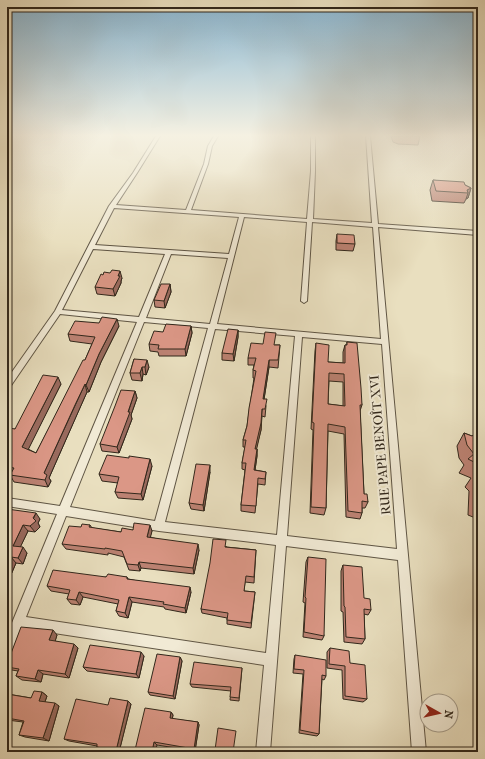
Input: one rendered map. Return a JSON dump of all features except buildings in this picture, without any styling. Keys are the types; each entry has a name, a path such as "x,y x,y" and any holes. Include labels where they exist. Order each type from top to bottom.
{"street":[{"path":"7,385 58,312 112,206 136,171"},
{"path":"188,212 203,171"},
{"path":"304,301 313,171"},
{"name":"RUE PAPE BENOÎT XVI","path":"371,171 384,342 419,752"},
{"path":"112,206 478,233"},
{"path":"159,526 242,216"},
{"path":"92,247 231,256"},
{"path":"7,649 169,252"},
{"path":"58,312 384,342"},
{"path":"263,752 299,334"},
{"path":"7,502 159,526 402,556"},
{"path":"18,622 271,660"}]}
